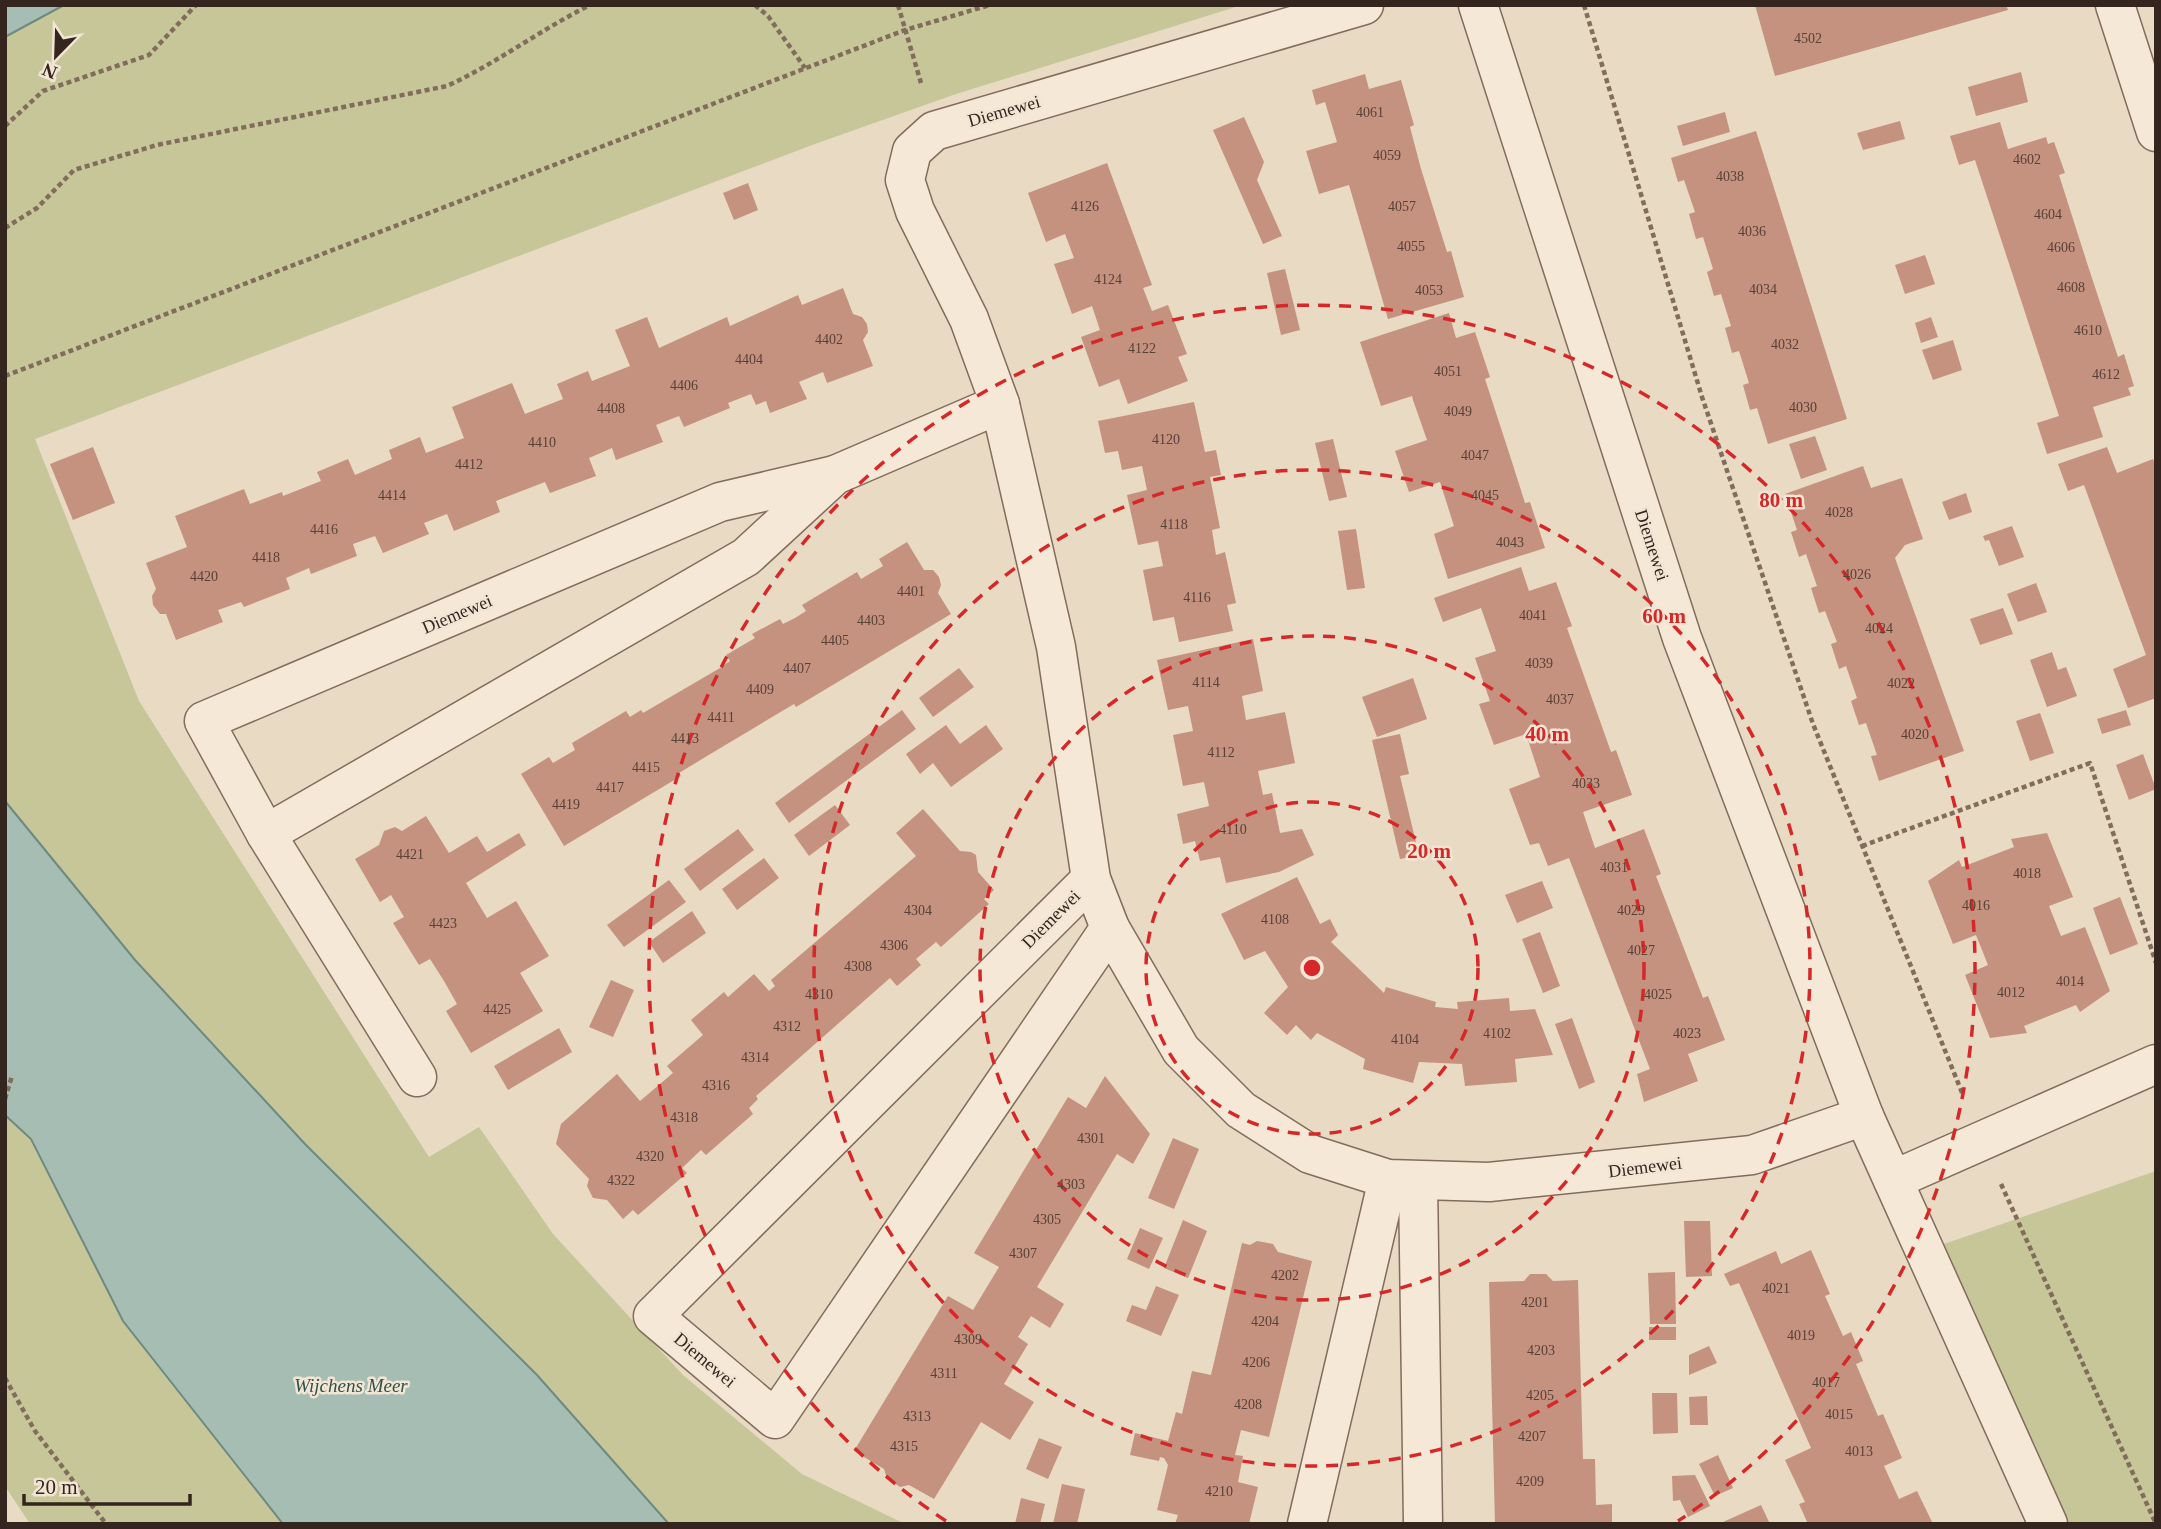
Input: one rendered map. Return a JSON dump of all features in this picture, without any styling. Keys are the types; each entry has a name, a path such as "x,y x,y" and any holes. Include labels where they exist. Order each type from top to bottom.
{"street":[{"name":"Diemewei","path":"1364,5 934,131 912,151 905,180 915,211 969,319 1000,404 1056,647 1091,879 1110,928 1181,1050 1241,1110 1310,1154 1403,1180 1558,1177 1752,1155 1864,1116"},
{"name":"Diemewei","path":"1478,5 1682,638 1864,1116 2048,1524"},
{"path":"2115,5 2156,132"},
{"name":"Diemewei","path":"416,1077 266,834 204,720 720,502 835,475 1000,404"},
{"name":"Diemewei","path":"266,834 746,558 835,475"},
{"name":"Diemewei","path":"1091,879 653,1316 775,1419 1110,928"},
{"path":"1893,1181 1981,1139 2156,1064"},
{"path":"1307,1524 1403,1180"},
{"path":"1403,1180 1423,1524"}],"path":[{"path":"5,126 43,91 149,55 196,5"},
{"path":"5,228 37,208 74,170 157,145 447,86 490,66 559,20 590,5"},
{"path":"755,5 768,16 804,68"},
{"path":"898,5 934,131"},
{"path":"5,376 804,68 905,30 990,5"},
{"path":"1584,5 1702,397 1814,724 1981,1139 2156,1524"},
{"path":"1862,846 2090,763 2156,963"},
{"path":"5,1099 12,1076"},
{"path":"5,1378 35,1431 106,1524"}],"green space":[{"path":"64,5 1242,5 953,95 815,144 35,439 139,701 429,1157 479,1127 553,1234 683,1375 802,1474 905,1524 669,1524 537,1375 305,1144 135,960 5,801 5,37"},
{"path":"5,1115 30,1139 123,1321 283,1524 30,1524 5,1486"},
{"path":"2156,1171 2156,1524 2064,1524 1941,1245"}],"water":[{"path":"5,5 64,5 5,37"},
{"name":"Wijchens Meer","path":"5,801 135,960 305,1144 537,1375 669,1524 283,1524 123,1321 31,1139 5,1115"}],"building":[{"path":"1755,5 2006,5 2008,10 1775,76"},
{"path":"2021,72 2028,102 1976,116 1968,87"},
{"path":"1365,74 1369,89 1401,80 1414,125 1410,127 1421,169 1447,252 1451,251 1464,297 1388,319 1349,185 1319,194 1306,151 1337,142 1325,102 1316,105 1312,90"},
{"path":"1725,112 1730,132 1683,146 1677,126"},
{"path":"1244,117 1264,162 1257,180 1282,236 1263,244 1213,130"},
{"path":"1900,121 1905,139 1863,150 1857,133"},
{"path":"2000,122 2008,149 2046,137 2048,144 2054,142 2065,173 2059,175 2088,266 2118,357 2124,354 2134,386 2128,388 2131,395 2093,407 2103,437 2047,454 2037,423 2059,416 1975,160 1959,165 1950,136"},
{"path":"1756,131 1847,419 1768,444 1757,408 1750,410 1743,385 1749,383 1739,351 1732,353 1725,328 1731,326 1721,294 1714,296 1707,272 1713,269 1703,237 1696,239 1689,214 1695,212 1684,180 1678,182 1671,158"},
{"path":"1107,163 1152,285 1143,288 1152,311 1168,305 1187,354 1178,357 1188,381 1128,404 1119,379 1099,387 1081,337 1100,330 1092,306 1072,314 1054,264 1074,258 1065,234 1046,242 1028,193"},
{"path":"748,183 758,210 734,220 723,193"},
{"path":"1925,255 1935,284 1905,294 1895,265"},
{"path":"1285,269 1300,330 1281,335 1267,273"},
{"path":"843,288 853,314 862,317 867,324 868,332 863,340 873,366 827,383 823,372 799,382 807,399 770,413 766,401 756,405 751,394 728,403 730,408 684,427 679,416 656,425 663,442 616,460 612,448 589,458 596,476 550,493 545,482 496,501 500,512 454,531 447,514 424,523 429,534 383,553 375,536 353,544 357,556 311,574 309,568 286,578 290,589 244,607 241,602 218,610 223,622 176,640 166,614 160,614 153,605 152,596 156,589 146,563 187,547 175,516 244,489 250,504 282,492 283,496 321,481 317,472 348,459 355,475 392,459 389,450 420,437 426,453 464,438 452,407 512,383 525,414 563,399 557,384 588,371 592,381 630,366 615,330 647,317 659,348 727,317 730,326 798,295 802,305"},
{"path":"1449,313 1456,338 1475,332 1490,377 1485,379 1525,503 1530,502 1545,548 1448,579 1434,534 1454,526 1440,482 1409,492 1395,451 1427,440 1412,396 1381,406 1360,342"},
{"path":"1931,317 1938,337 1921,343 1915,323"},
{"path":"1953,340 1962,370 1933,380 1922,350"},
{"path":"1194,402 1205,452 1216,450 1221,475 1210,477 1220,528 1212,530 1216,555 1225,552 1236,603 1227,605 1233,631 1179,642 1174,617 1153,621 1143,570 1163,566 1158,541 1138,545 1127,495 1147,490 1142,466 1122,470 1118,451 1105,453 1098,421"},
{"path":"1815,436 1827,470 1801,479 1789,444"},
{"path":"1333,439 1347,497 1329,501 1315,443"},
{"path":"93,447 115,503 73,520 50,464"},
{"path":"2107,447 2117,473 2153,459 2156,466 2156,698 2128,708 2113,669 2146,655 2084,485 2068,491 2058,464"},
{"path":"1863,466 1871,488 1902,478 1923,539 1905,545 1895,558 1964,751 1879,781 1871,756 1877,755 1866,723 1859,725 1851,701 1857,698 1846,666 1839,669 1831,644 1837,642 1825,611 1819,613 1811,588 1817,586 1806,554 1799,557 1791,532 1797,530 1785,494"},
{"path":"1966,493 1972,512 1949,520 1942,502"},
{"path":"2012,526 2024,557 1999,566 1989,540 1985,541 1983,536"},
{"path":"1356,529 1365,588 1347,590 1338,531"},
{"path":"907,542 924,570 933,570 939,577 941,585 938,593 951,614 796,707 794,704 717,750 679,773 681,776 564,846 521,774 549,757 553,763 575,750 572,743 626,711 630,717 641,710 643,713 720,668 730,661 726,655 755,638 752,634 780,619 783,624 795,618 806,611 802,605 857,572 861,579 883,566 879,559"},
{"path":"1521,567 1529,591 1556,582 1572,626 1567,628 1611,752 1616,750 1632,795 1583,812 1595,848 1644,829 1661,874 1656,876 1703,998 1708,996 1725,1040 1688,1054 1698,1081 1644,1102 1637,1074 1650,1069 1569,858 1548,866 1539,843 1530,845 1509,789 1540,777 1526,734 1494,745 1479,704 1490,701 1475,658 1496,651 1481,608 1443,622 1434,598"},
{"path":"2036,583 2047,612 2018,622 2007,594"},
{"path":"2003,608 2013,634 1980,645 1970,619"},
{"path":"1253,639 1263,691 1242,696 1246,720 1285,712 1295,763 1258,771 1263,795 1272,793 1280,833 1302,829 1314,855 1279,872 1226,883 1220,857 1200,861 1195,841 1183,844 1177,814 1209,806 1204,782 1183,786 1173,735 1193,731 1188,706 1168,710 1157,660"},
{"path":"2052,652 2058,670 2066,667 2077,696 2047,707 2030,660"},
{"path":"959,668 974,687 933,717 919,698"},
{"path":"1413,678 1427,719 1377,737 1362,697"},
{"path":"902,710 916,729 789,823 775,803"},
{"path":"2126,710 2131,725 2102,734 2097,719"},
{"path":"2040,713 2054,753 2030,761 2016,721"},
{"path":"946,725 960,744 986,725 1003,749 951,787 933,763 920,774 906,754"},
{"path":"1400,734 1409,774 1400,776 1419,855 1400,859 1372,740"},
{"path":"2143,754 2156,789 2129,800 2116,765"},
{"path":"835,805 850,825 809,856 794,835"},
{"path":"923,809 960,851 976,855 978,872 994,890 984,899 989,904 941,947 936,942 916,959 921,965 897,986 890,978 756,1096 758,1099 749,1108 753,1114 706,1155 701,1150 682,1168 687,1173 638,1215 633,1210 623,1219 607,1200 593,1198 587,1186 589,1179 556,1144 561,1124 617,1074 640,1101 673,1073 667,1066 703,1035 691,1020 724,992 728,997 754,974 769,991 775,986 771,980 916,856 896,833"},
{"path":"426,816 449,853 477,836 487,852 519,833 526,845 466,883 487,918 516,901 549,956 520,973 543,1011 471,1053 446,1011 457,1004 444,981 430,959 419,965 393,923 404,917 391,895 380,902 355,859 379,845 384,831 395,827 402,831"},
{"path":"738,829 754,850 700,891 684,869"},
{"path":"2047,833 2073,897 2049,906 2061,936 2085,927 2110,991 2080,1012 2076,1005 2024,1026 2027,1033 1990,1038 1965,975 1988,965 1976,935 1953,944 1928,881 1959,860 1962,867 2014,847 2011,839"},
{"path":"764,858 779,878 737,910 722,889"},
{"path":"1297,877 1320,924 1330,919 1338,935 1331,942 1384,993 1386,987 1436,1002 1435,1007 1458,1009 1457,1002 1509,998 1510,1011 1535,1009 1553,1055 1515,1059 1517,1082 1465,1086 1462,1064 1419,1062 1413,1083 1363,1069 1365,1059 1317,1033 1311,1040 1296,1025 1287,1035 1264,1013 1288,987 1265,951 1244,960 1221,914"},
{"path":"669,880 686,902 624,947 607,925"},
{"path":"1542,881 1553,908 1517,923 1505,895"},
{"path":"2120,897 2138,944 2110,955 2093,908"},
{"path":"692,911 706,933 663,963 649,942"},
{"path":"1540,932 1560,986 1543,993 1522,939"},
{"path":"611,980 634,990 613,1037 589,1027"},
{"path":"1572,1018 1595,1082 1579,1089 1555,1024"},
{"path":"559,1028 572,1052 508,1090 494,1066"},
{"path":"1105,1076 1150,1134 1133,1164 1117,1154 1037,1287 1064,1304 1050,1328 1031,1316 1018,1337 1028,1344 1004,1384 1034,1402 1010,1440 981,1422 934,1499 909,1485 900,1487 887,1478 884,1469 854,1451 948,1296 973,1310 999,1267 974,1253 1068,1097 1086,1108"},
{"path":"1173,1138 1199,1149 1174,1209 1148,1198"},
{"path":"1183,1220 1207,1231 1188,1278 1164,1268"},
{"path":"1684,1221 1710,1221 1712,1276 1686,1277"},
{"path":"1140,1228 1163,1238 1149,1269 1127,1259"},
{"path":"1257,1241 1273,1244 1278,1252 1312,1261 1269,1437 1241,1430 1235,1455 1243,1456 1238,1482 1258,1487 1249,1524 1175,1524 1178,1515 1157,1510 1168,1465 1164,1458 1160,1457 1159,1461 1130,1455 1135,1433 1168,1441 1176,1412 1182,1414 1192,1371 1211,1375 1242,1243 1250,1245"},
{"path":"1811,1250 1830,1294 1825,1296 1843,1336 1851,1332 1863,1361 1856,1364 1878,1416 1883,1414 1902,1458 1884,1466 1899,1499 1917,1491 1933,1524 1808,1524 1799,1504 1805,1502 1785,1460 1811,1448 1739,1283 1730,1286 1724,1274 1776,1251 1781,1264"},
{"path":"1675,1272 1676,1324 1650,1324 1648,1273"},
{"path":"1530,1274 1546,1274 1553,1281 1578,1280 1583,1459 1595,1459 1596,1505 1612,1504 1612,1524 1495,1524 1489,1282 1524,1281"},
{"path":"1156,1286 1179,1295 1161,1336 1126,1321 1132,1305 1146,1310"},
{"path":"1649,1327 1676,1327 1676,1340 1649,1340"},
{"path":"1709,1346 1717,1363 1689,1375 1689,1355"},
{"path":"1652,1393 1677,1393 1678,1433 1653,1434"},
{"path":"1707,1396 1708,1425 1690,1425 1689,1397"},
{"path":"1039,1438 1062,1447 1048,1479 1026,1469"},
{"path":"1718,1455 1733,1488 1715,1496 1699,1464"},
{"path":"1695,1475 1710,1506 1688,1517 1680,1500 1673,1501 1672,1476"},
{"path":"1062,1484 1085,1489 1077,1524 1053,1524"},
{"path":"1021,1498 1045,1504 1040,1524 1015,1524"},
{"path":"1761,1505 1770,1524 1723,1522"}]}
